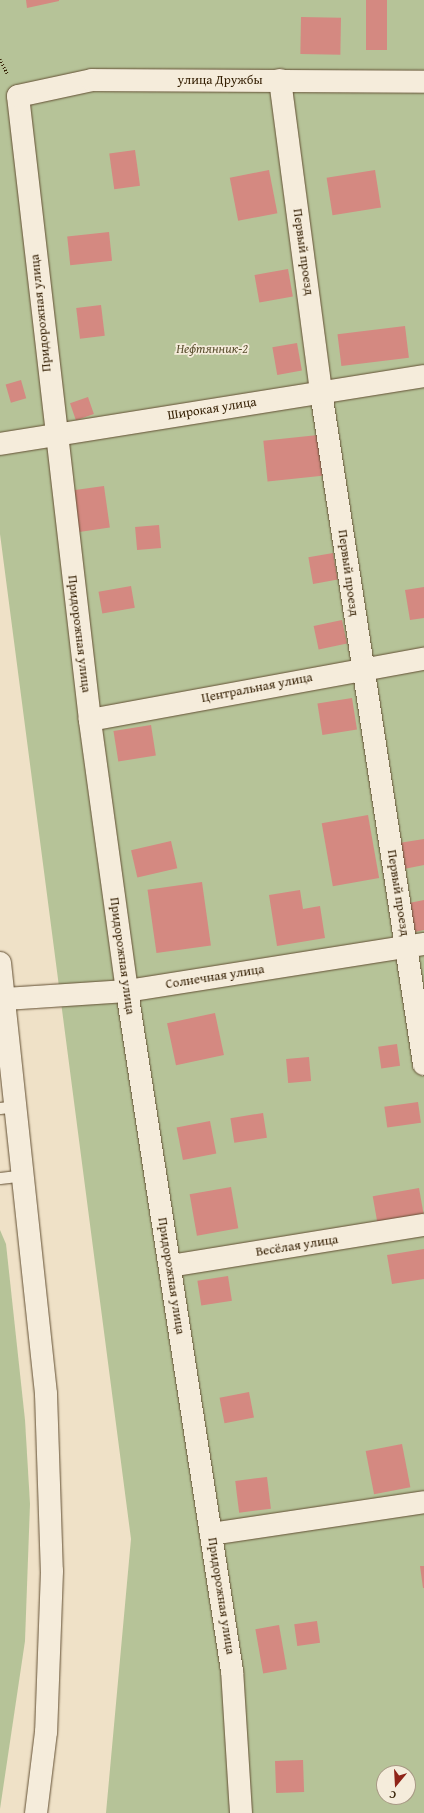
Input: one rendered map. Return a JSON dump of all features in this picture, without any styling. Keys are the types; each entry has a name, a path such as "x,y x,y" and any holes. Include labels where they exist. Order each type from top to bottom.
{"street":[{"name":"улица Дружбы","path":"18,96 92,80 424,82"},
{"name":"Первый проезд","path":"280,80 321,392 362,668 415,945 424,1064"},
{"name":"Придорожная улица","path":"18,96 54,434 90,720 127,991 232,1671 241,1813"},
{"name":"Широкая улица","path":"0,444 54,434 424,376"},
{"name":"Центральная улица","path":"90,720 362,668 424,659"},
{"name":"Солнечная улица","path":"5,999 127,991 415,945"},
{"path":"0,963 5,999 8,1107 23,1175 46,1394 52,1571 46,1732 36,1813"},
{"name":"Весёлая улица","path":"170,1266 424,1225"},
{"path":"211,1534 424,1502"}],"lane":[{"path":"0,1178 23,1175"}],"green space":[{"name":"Нефтянник-2","path":"0,0 424,0 424,1813 106,1813 131,1539 0,534"},
{"path":"0,1230 6,1244 25,1420 30,1504 25,1641 0,1809"}],"building":[{"path":"26,0 59,0 59,1 27,8"},
{"path":"366,0 387,0 387,50 366,50"},
{"path":"301,17 341,18 340,55 300,54"},
{"path":"135,150 140,186 114,189 109,154"},
{"path":"269,170 277,213 238,221 230,178"},
{"path":"375,170 381,208 333,215 327,178"},
{"path":"109,232 112,261 70,265 67,236"},
{"path":"288,269 293,297 259,302 255,275"},
{"path":"101,305 105,336 80,339 76,308"},
{"path":"405,326 409,358 341,366 338,334"},
{"path":"297,343 302,371 277,375 272,347"},
{"path":"21,380 26,398 11,403 6,384"},
{"path":"88,397 94,414 76,420 70,403"},
{"path":"318,435 322,476 268,482 263,441"},
{"path":"104,486 110,528 79,532 73,490"},
{"path":"159,525 161,548 137,550 135,527"},
{"path":"333,553 338,580 313,584 308,557"},
{"path":"131,586 135,608 102,613 99,592"},
{"path":"424,587 424,618 410,620 405,590"},
{"path":"342,620 347,643 319,650 314,626"},
{"path":"352,698 357,730 322,735 317,703"},
{"path":"151,725 156,756 118,762 113,731"},
{"path":"368,815 379,878 333,886 322,823"},
{"path":"424,839 424,865 404,869 399,843"},
{"path":"171,841 177,868 137,878 131,850"},
{"path":"202,882 211,945 156,953 148,890"},
{"path":"300,890 303,909 320,906 325,938 277,946 269,895"},
{"path":"424,900 424,930 415,932 409,903"},
{"path":"215,1013 224,1055 176,1065 167,1023"},
{"path":"397,1044 400,1066 381,1068 378,1047"},
{"path":"309,1057 311,1081 288,1083 286,1059"},
{"path":"418,1102 421,1123 387,1128 384,1107"},
{"path":"263,1113 267,1138 234,1143 230,1118"},
{"path":"210,1121 216,1153 183,1160 177,1127"},
{"path":"231,1187 238,1228 197,1236 190,1194"},
{"path":"419,1188 424,1215 377,1223 373,1196"},
{"path":"424,1249 424,1279 392,1284 387,1255"},
{"path":"228,1276 232,1301 201,1306 197,1281"},
{"path":"249,1392 254,1418 225,1423 220,1398"},
{"path":"402,1444 410,1487 374,1494 366,1451"},
{"path":"267,1477 271,1509 239,1513 235,1481"},
{"path":"420,1566 424,1566 424,1588 423,1588"},
{"path":"317,1621 320,1643 297,1646 294,1624"},
{"path":"279,1625 287,1669 263,1673 255,1629"},
{"path":"303,1760 304,1792 276,1793 275,1761"}]}
